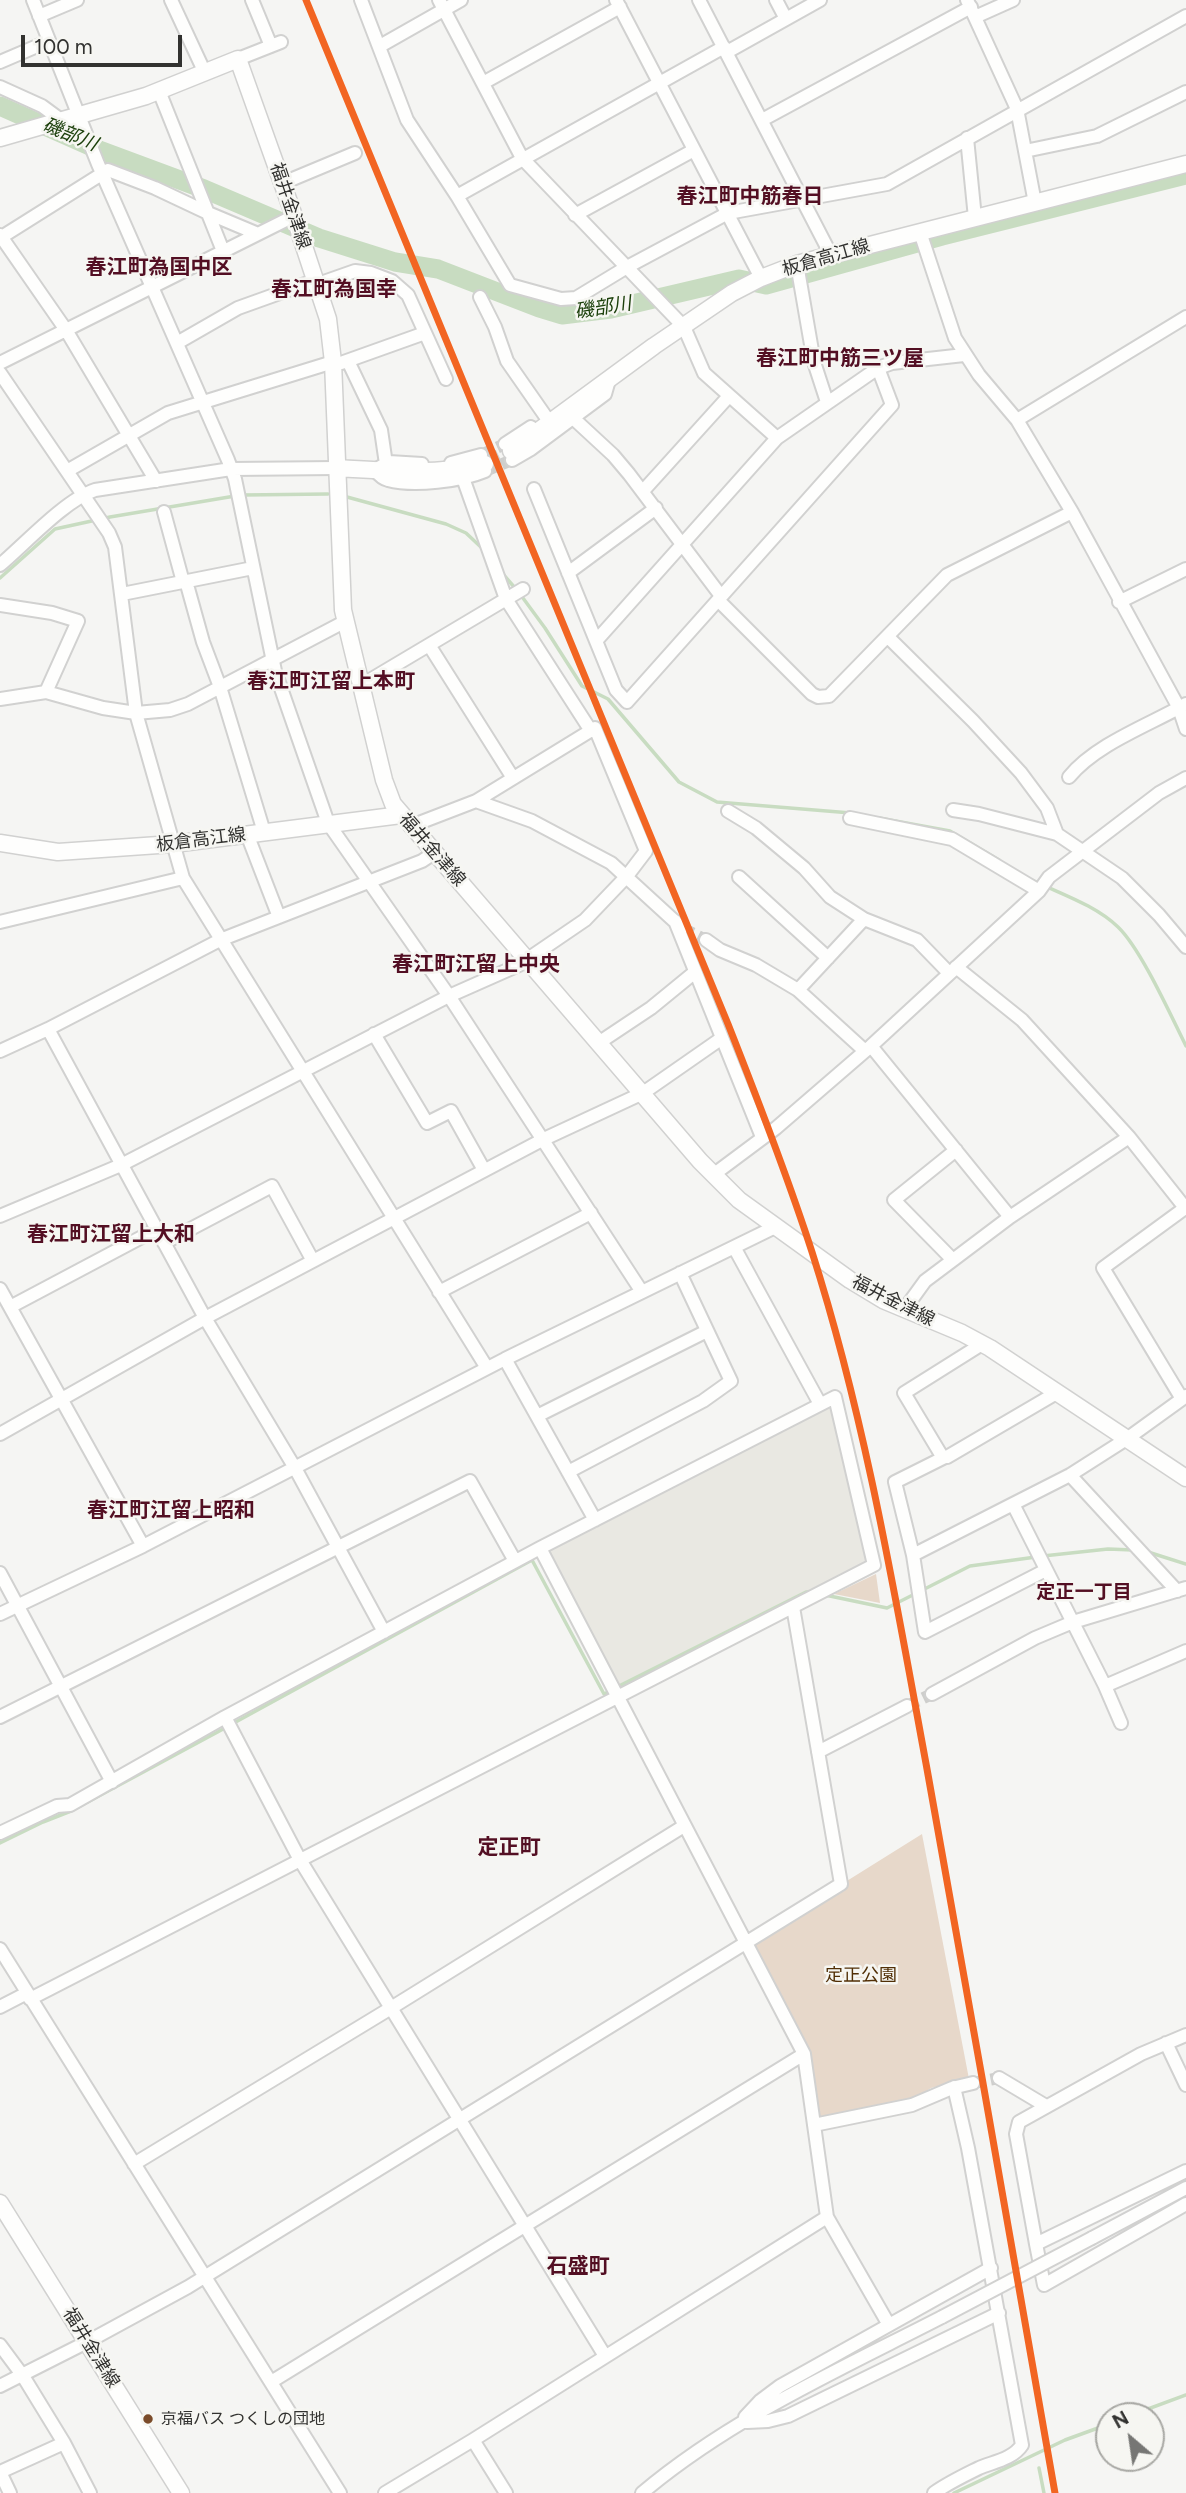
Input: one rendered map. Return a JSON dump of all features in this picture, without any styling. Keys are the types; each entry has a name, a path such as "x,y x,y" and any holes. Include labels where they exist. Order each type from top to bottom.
{"main road":[{"path":"0,138 73,120 159,91 238,59"},
{"name":"福井金津線","path":"238,59 317,282 338,363 337,468 344,622 388,796 406,821 713,1175 739,1200 850,1280 904,1310 982,1344 1186,1478"},
{"name":"板倉高江線","path":"509,452 732,293 761,278 796,264 1186,164"},
{"path":"337,468 381,467 437,472 484,463"},
{"name":"板倉高江線","path":"0,843 58,852 173,844 328,823 406,821"},
{"name":"福井金津線","path":"0,2203 181,2493"}],"street":[{"path":"33,0 50,41 73,120 100,169 232,469 272,660 328,823 449,996 642,1292"},
{"path":"39,16 77,0"},
{"path":"171,0 205,73"},
{"path":"238,59 276,44 253,0"},
{"path":"361,0 407,120 457,196 510,285 561,299 576,298 627,267 727,214 887,184 1186,16"},
{"path":"380,46 442,5 461,0"},
{"path":"699,0 831,255"},
{"path":"776,0 786,19"},
{"path":"457,196 659,82 820,0"},
{"path":"762,120 971,8 1013,0"},
{"path":"483,83 618,4 761,278"},
{"path":"442,5 522,158 684,327 704,373 777,438"},
{"path":"971,8 1017,110 1035,202"},
{"path":"0,62 50,41"},
{"path":"0,87 73,120"},
{"path":"159,91 223,251"},
{"path":"1025,151 1097,136 1186,92"},
{"path":"967,138 975,218"},
{"path":"575,215 694,150"},
{"path":"283,183 355,153"},
{"path":"156,481 66,330 1,237 100,169 124,176 260,233"},
{"path":"0,363 260,233 292,209"},
{"path":"920,232 948,320 964,355 1017,420 1072,512 1119,602 1182,706 1186,729"},
{"path":"796,264 808,332 827,402"},
{"path":"177,343 238,308 355,271 371,273 392,281 408,295 446,379"},
{"path":"480,297 495,327 507,361 546,416"},
{"path":"1017,420 1186,317"},
{"path":"68,471 168,413 338,363 425,333"},
{"path":"596,641 777,438 878,368 892,363 964,355"},
{"path":"338,363 381,430 381,467 386,480 438,482 463,478 484,463"},
{"path":"534,489 616,690 627,702 892,405 878,368"},
{"path":"0,373 109,533 115,547 136,713 183,878 487,1368"},
{"path":"599,379 609,380 605,394 531,449 509,452 546,416 599,379"},
{"path":"643,491 729,396"},
{"path":"573,418 612,454 643,491 720,598 812,694 818,697 829,696 947,575 1072,512"},
{"path":"0,565 83,494 95,490 232,469 337,468"},
{"path":"463,478 506,599 591,731"},
{"path":"569,573 656,508"},
{"path":"164,512 264,832"},
{"path":"122,594 253,568"},
{"path":"1119,602 1186,569"},
{"path":"360,686 523,589"},
{"path":"0,605 52,613 78,621 46,692"},
{"path":"0,699 46,692 103,708 136,713 170,710 344,622"},
{"path":"888,637 1021,773 1047,808 1057,834"},
{"path":"429,645 513,778"},
{"path":"1069,777 1088,759 1182,706"},
{"path":"0,1216 121,1165 302,1070 527,960 585,920 627,876 646,851 595,728 476,801 406,821"},
{"path":"713,1175 762,1138 868,1049 1039,891 1049,877 1159,793 1186,778"},
{"path":"476,801 532,821 611,863 679,924 695,972 762,1138"},
{"path":"953,810 1057,834 1122,878 1186,947"},
{"path":"728,811 756,828 804,868 830,897 864,919 917,940 1022,1020 1129,1137 1186,1209 1103,1268 1184,1397 1128,1438 1070,1475 913,1555"},
{"path":"850,818 952,839 1039,891"},
{"path":"247,834 279,917"},
{"path":"0,1036 3,1050 220,940 422,861 434,852"},
{"path":"739,877 828,958"},
{"path":"0,922 183,878"},
{"path":"798,990 864,919"},
{"path":"706,940 720,950 756,965 798,990 868,1049 1010,1217"},
{"path":"600,1042 651,1008 695,972"},
{"path":"48,1029 205,1318 295,1468 384,1632"},
{"path":"374,1034 427,1123 451,1111 484,1170"},
{"path":"0,1434 205,1318 484,1170 643,1093 722,1038"},
{"path":"904,1310 925,1282 953,1260 1010,1217 1129,1137"},
{"path":"953,1260 894,1200 956,1150"},
{"path":"164,1242 272,1186 313,1261"},
{"path":"439,1292 591,1213"},
{"path":"0,1614 143,1546 487,1368 775,1227"},
{"path":"10,1307 157,1229"},
{"path":"734,1247 820,1404"},
{"path":"568,1472 703,1401 731,1381 680,1273"},
{"path":"0,1289 143,1546"},
{"path":"537,1416 707,1331"},
{"path":"982,1344 904,1393 943,1458 895,1482 913,1555 925,1632 1046,1570"},
{"path":"505,1359 595,1520"},
{"path":"947,1457 1058,1392"},
{"path":"0,1833 57,1806 70,1805 225,1717 515,1561 835,1397 874,1565 300,1860 29,1996 0,2007"},
{"path":"932,1694 1035,1638 1073,1622 1181,1590 1070,1475"},
{"path":"0,1717 470,1481 515,1561"},
{"path":"1013,1504 1121,1723"},
{"path":"540,1548 804,2054 827,2217 889,2325"},
{"path":"0,1573 112,1782"},
{"path":"0,2386 87,2342 205,2276 841,1884 793,1607"},
{"path":"1105,1686 1186,1651"},
{"path":"818,1752 907,1706"},
{"path":"225,1717 300,1860 606,2356"},
{"path":"134,2164 684,1826"},
{"path":"0,1949 340,2493"},
{"path":"1186,2035 1140,2054 1019,2122 1017,2127 1020,2161 1044,2285 1186,2204"},
{"path":"1166,2043 1186,2085"},
{"path":"271,2382 804,2054"},
{"path":"999,2078 1046,2106"},
{"path":"814,2125 912,2105 954,2087 972,2083"},
{"path":"934,2493 981,2467 1009,2457 1022,2445 968,2148 954,2087"},
{"path":"1036,2244 1186,2171"},
{"path":"642,2493 678,2463 741,2422 1186,2188"},
{"path":"384,2493 827,2217"},
{"path":"741,2422 760,2400 780,2386 990,2268"},
{"path":"741,2422 768,2421 788,2416 999,2313"},
{"path":"0,2345 23,2376 64,2442 90,2493"},
{"path":"473,2440 506,2493"},
{"path":"10,2493 0,2472 64,2442"}],"shaded area":[{"path":"829,1408 836,1410 867,1560 864,1564 623,1688 618,1686 550,1554 552,1549"}],"green space":[{"path":"876,1574 880,1603 834,1594"},
{"name":"定正公園","path":"922,1834 969,2079 931,2088 912,2100 814,2120 804,2054 746,1944"}],"waterway":[{"name":"磯部川","path":"0,106 99,150 204,189 319,238 395,262 438,269 562,315 611,309 739,279 766,285 942,236 1186,175"},
{"path":"243,495 328,494"},
{"path":"0,578 55,529 235,496"},
{"path":"347,497 446,524 466,533 484,550"},
{"path":"502,573 515,588"},
{"path":"520,594 582,686 608,699 679,782 717,802 851,813"},
{"path":"879,818 950,831 999,860"},
{"path":"1032,880 1088,906 1118,927 1146,966 1186,1046"},
{"path":"1043,1556 1108,1549 1133,1550"},
{"path":"1148,1552 1186,1564"},
{"path":"825,1595 887,1608 970,1566 1036,1557"},
{"path":"232,1724 532,1560 604,1694 610,1691"},
{"path":"617,1687 810,1592"},
{"path":"0,1843 71,1811 225,1728"},
{"path":"1165,2403 1186,2395"},
{"path":"954,2493 1065,2440 1095,2429"},
{"path":"1039,2468 1044,2493"}],"tunnel":[{"path":"481,455 505,444"},
{"path":"485,464 511,451"},
{"path":"485,471 512,460"},
{"path":"682,928 706,940"},
{"path":"907,1706 932,1694"},
{"path":"973,2083 999,2078"}],"transit line":[{"path":"306,0 728,1024 812,1252 864,1444 891,1574 1055,2493"}],"place":[{"name":"京福バス つくしの団地","path":"148,2419"}],"district":[{"name":"春江町中筋春日","path":"750,197"},
{"name":"春江町為国中区","path":"159,268"},
{"name":"春江町為国幸","path":"334,290"},
{"name":"春江町中筋三ツ屋","path":"840,359"},
{"name":"春江町江留上本町","path":"331,682"},
{"name":"春江町江留上中央","path":"476,965"},
{"name":"春江町江留上大和","path":"111,1235"},
{"name":"春江町江留上昭和","path":"171,1511"},
{"name":"定正一丁目","path":"1084,1592"},
{"name":"定正町","path":"509,1848"},
{"name":"石盛町","path":"578,2267"}]}
